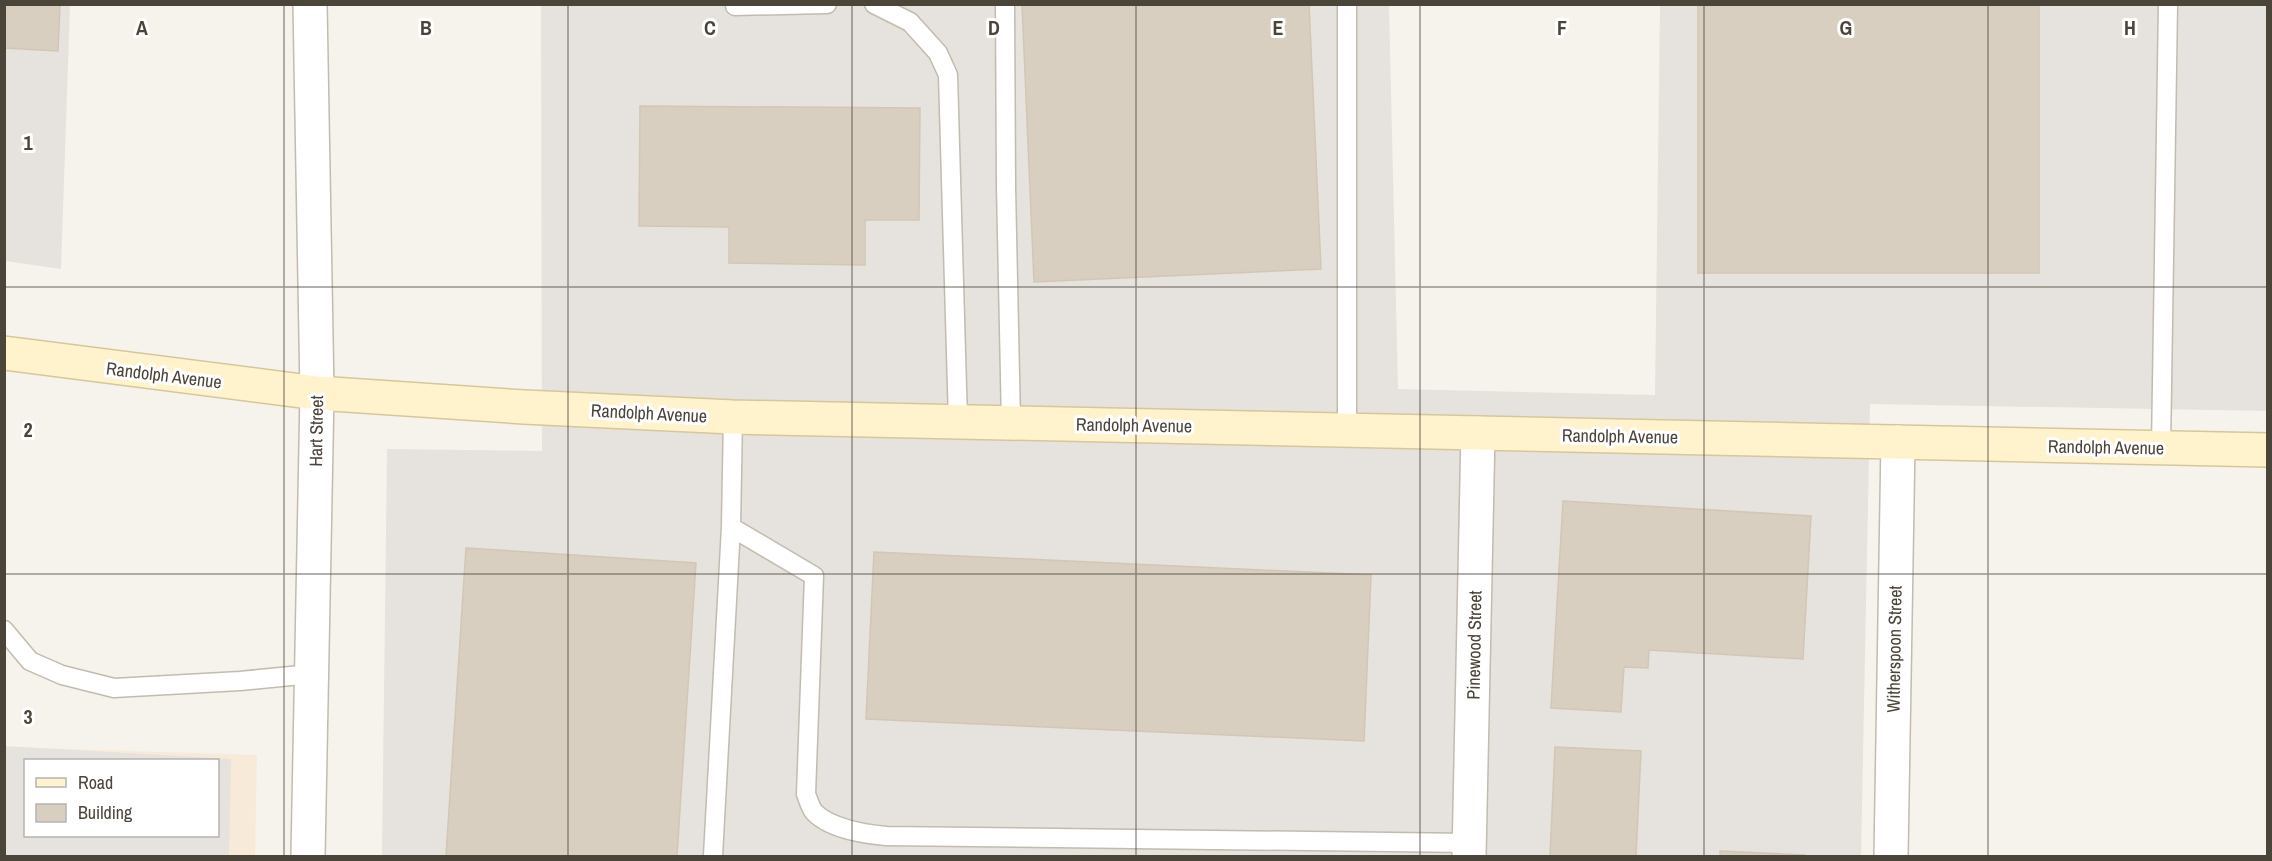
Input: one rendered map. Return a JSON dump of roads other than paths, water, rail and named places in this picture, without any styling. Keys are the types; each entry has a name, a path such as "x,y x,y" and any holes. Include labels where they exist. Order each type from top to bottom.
{"main road":[{"name":"Randolph Avenue","path":"4,353 316,393 524,407 733,417 2268,450"}],"street":[{"name":"Hart Street","path":"308,856 316,393 310,4"},
{"name":"Pinewood Street","path":"1470,850 1478,433"},
{"name":"Witherspoon Street","path":"1891,856 1898,442"}],"lane":[{"path":"735,6 827,4"},
{"path":"874,4 910,22 938,53 948,75 958,422"},
{"path":"1005,4 1011,423"},
{"path":"1347,4 1347,430"},
{"path":"2161,448 2168,4"},
{"path":"714,856 731,527 733,417"},
{"path":"731,527 814,576 806,794 814,811 840,828 886,836 1470,850"},
{"path":"4,630 30,661 62,675 114,688 240,681 311,674"}]}
